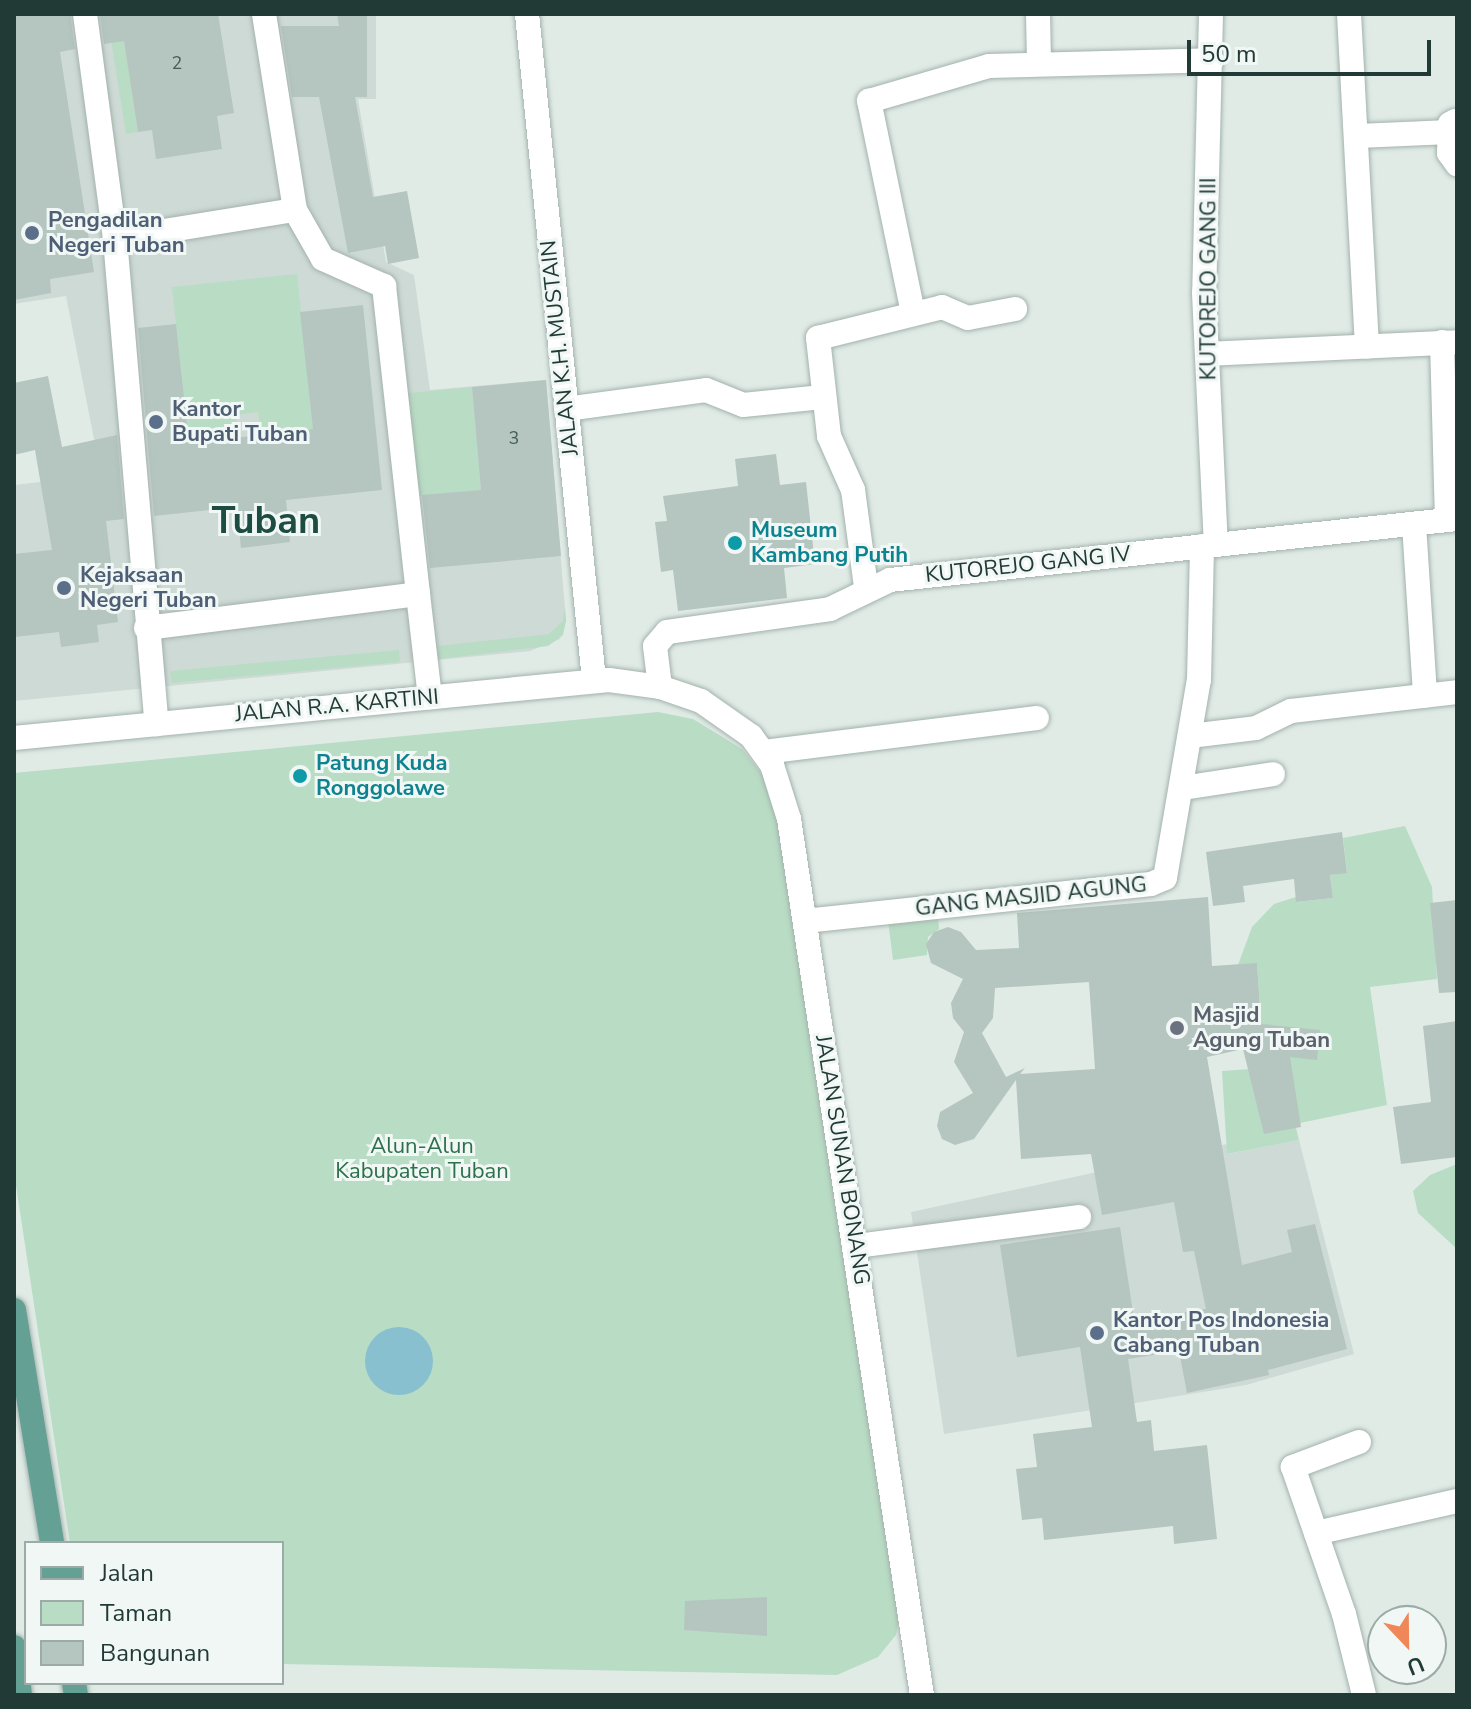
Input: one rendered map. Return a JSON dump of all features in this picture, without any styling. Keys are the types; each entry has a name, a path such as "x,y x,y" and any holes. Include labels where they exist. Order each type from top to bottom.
{"main road":[{"path":"14,1310 52,1541"}],"street":[{"path":"85,14 115,239 146,628 157,724"},
{"path":"264,14 295,210 323,259 384,286 430,697"},
{"name":"JALAN K.H. MUSTAIN","path":"527,14 594,681"},
{"path":"1038,14 1039,63"},
{"name":"KUTOREJO GANG III","path":"1190,736 1201,659 1209,545 1207,354 1211,14"},
{"path":"1349,14 1358,136 1367,347"},
{"path":"913,313 869,101 973,68 1039,63 1212,60"},
{"path":"1358,136 1453,126 1449,159 1457,164"},
{"path":"115,239 295,210"},
{"path":"866,587 853,490 831,444 818,338 942,307 968,318 1015,309"},
{"path":"1207,354 1450,342 1452,520"},
{"path":"566,409 706,390 743,405 823,397"},
{"name":"KUTOREJO GANG IV","path":"660,687 655,646 667,632 830,609 866,587 890,580 1452,520"},
{"path":"1414,524 1425,696"},
{"path":"146,628 418,594"},
{"name":"JALAN R.A. KARTINI","path":"14,738 594,681 660,687"},
{"name":"JALAN SUNAN BONANG","path":"660,687 722,713 764,752 783,795 856,1246 922,1695"},
{"path":"1190,736 1256,728 1291,711 1457,692"},
{"path":"764,752 1037,718"},
{"name":"GANG MASJID AGUNG","path":"805,921 1158,883 1169,870 1190,736"},
{"path":"1182,788 1273,774"},
{"path":"856,1246 1079,1217"},
{"path":"1359,1442 1293,1467 1364,1695"},
{"path":"1316,1533 1457,1501"}],"shaded area":[{"path":"14,14 376,14 376,99 358,99 386,262 414,275 430,390 546,380 566,621 560,639 530,651 14,701 14,485 101,475 66,296 14,304"},
{"path":"1299,1140 1354,1354 1246,1385 944,1434 911,1212 1227,1144 1228,1154"}],"green space":[{"path":"107,14 120,14 138,132 126,134"},
{"path":"297,274 313,429 261,435 258,412 236,415 238,437 189,443 172,287"},
{"path":"472,387 481,490 408,497 399,394"},
{"path":"565,607 563,635 548,646 439,659 438,646 549,634 563,621"},
{"path":"399,650 400,662 172,683 170,671"},
{"name":"Alun-Alun Kabupaten Tuban","path":"658,712 693,719 742,749 764,777 778,819 899,1620 896,1635 878,1657 837,1675 284,1664 284,1541 70,1541 14,1172 14,773"},
{"path":"1405,826 1432,887 1437,979 1370,987 1387,1105 1295,1124 1299,1140 1227,1154 1222,1071 1264,1068 1257,964 1238,965 1252,927 1274,904 1296,897 1296,902 1333,898 1330,875 1347,872 1343,838"},
{"path":"938,916 939,929 928,937 927,955 893,960 888,920"},
{"path":"1457,1164 1457,1249 1418,1213 1413,1191 1430,1175"}],"water":[{"path":"399,1327 423,1337 433,1361 423,1385 399,1395 375,1385 365,1361 375,1337"}],"building":[{"path":"14,14 70,14 75,49 60,52 94,272 50,279 51,293 14,300"},
{"path":"100,14 218,14 234,113 217,116 222,149 156,159 152,130 138,132 124,41 104,44"},
{"path":"337,14 367,14 367,97 355,97 373,197 407,191 419,258 388,264 385,246 348,253 319,97 292,97 281,26 339,26"},
{"name":"Kantor Bupati Tuban","path":"363,305 382,490 286,500 290,542 241,548 237,507 154,516 138,328 176,324 189,443 313,429 300,312"},
{"name":"Kejaksaan Negeri Tuban","path":"48,376 62,447 117,435 124,519 106,521 118,622 97,625 99,642 61,647 59,632 14,637 14,554 52,550 35,450 14,455 14,383"},
{"path":"546,380 561,556 430,568 422,495 481,490 472,387"},
{"name":"Museum Kambang Putih","path":"776,454 780,485 806,482 815,564 784,568 787,598 678,611 673,570 661,572 655,522 667,521 663,496 738,486 735,459"},
{"path":"1342,832 1347,873 1330,875 1333,898 1296,902 1294,879 1243,886 1245,902 1213,906 1206,852"},
{"path":"1208,897 1212,966 1257,963 1261,1024 1320,1030 1317,1060 1290,1057 1301,1127 1264,1134 1243,1049 1207,1057 1242,1265 1292,1252 1287,1230 1315,1224 1347,1349 1268,1370 1269,1375 1187,1393 1179,1351 1128,1359 1137,1422 1151,1420 1154,1451 1207,1445 1217,1539 1174,1544 1173,1526 1044,1540 1042,1518 1022,1520 1016,1469 1037,1467 1033,1434 1092,1427 1080,1347 1017,1357 1000,1245 1120,1227 1134,1319 1206,1309 1194,1251 1183,1252 1174,1202 1102,1215 1091,1154 1021,1159 1016,1080 974,1139 955,1145 942,1139 937,1126 940,1112 973,1093 954,1062 964,1032 953,1018 951,1003 963,979 931,963 926,944 934,932 948,927 961,932 976,950 1019,948 1017,913","holes":["1089,982 1095,1069 1020,1074 1025,1068 1006,1077 982,1033 993,1018 995,988"]},
{"path":"1457,900 1457,992 1439,993 1430,903"},
{"path":"1457,1021 1457,1157 1401,1164 1393,1107 1431,1102 1423,1026"},
{"path":"767,1597 767,1636 684,1630 685,1601"}],"place":[{"name":"Pengadilan Negeri Tuban","path":"32,233"},
{"name":"Kantor Bupati Tuban","path":"156,422"},
{"name":"Museum Kambang Putih","path":"735,543"},
{"name":"Kejaksaan Negeri Tuban","path":"64,588"},
{"name":"Patung Kuda Ronggolawe","path":"300,776"},
{"name":"Masjid Agung Tuban","path":"1177,1028"},
{"name":"Kantor Pos Indonesia Cabang Tuban","path":"1097,1333"}],"district":[{"name":"Tuban","path":"266,521"}]}
